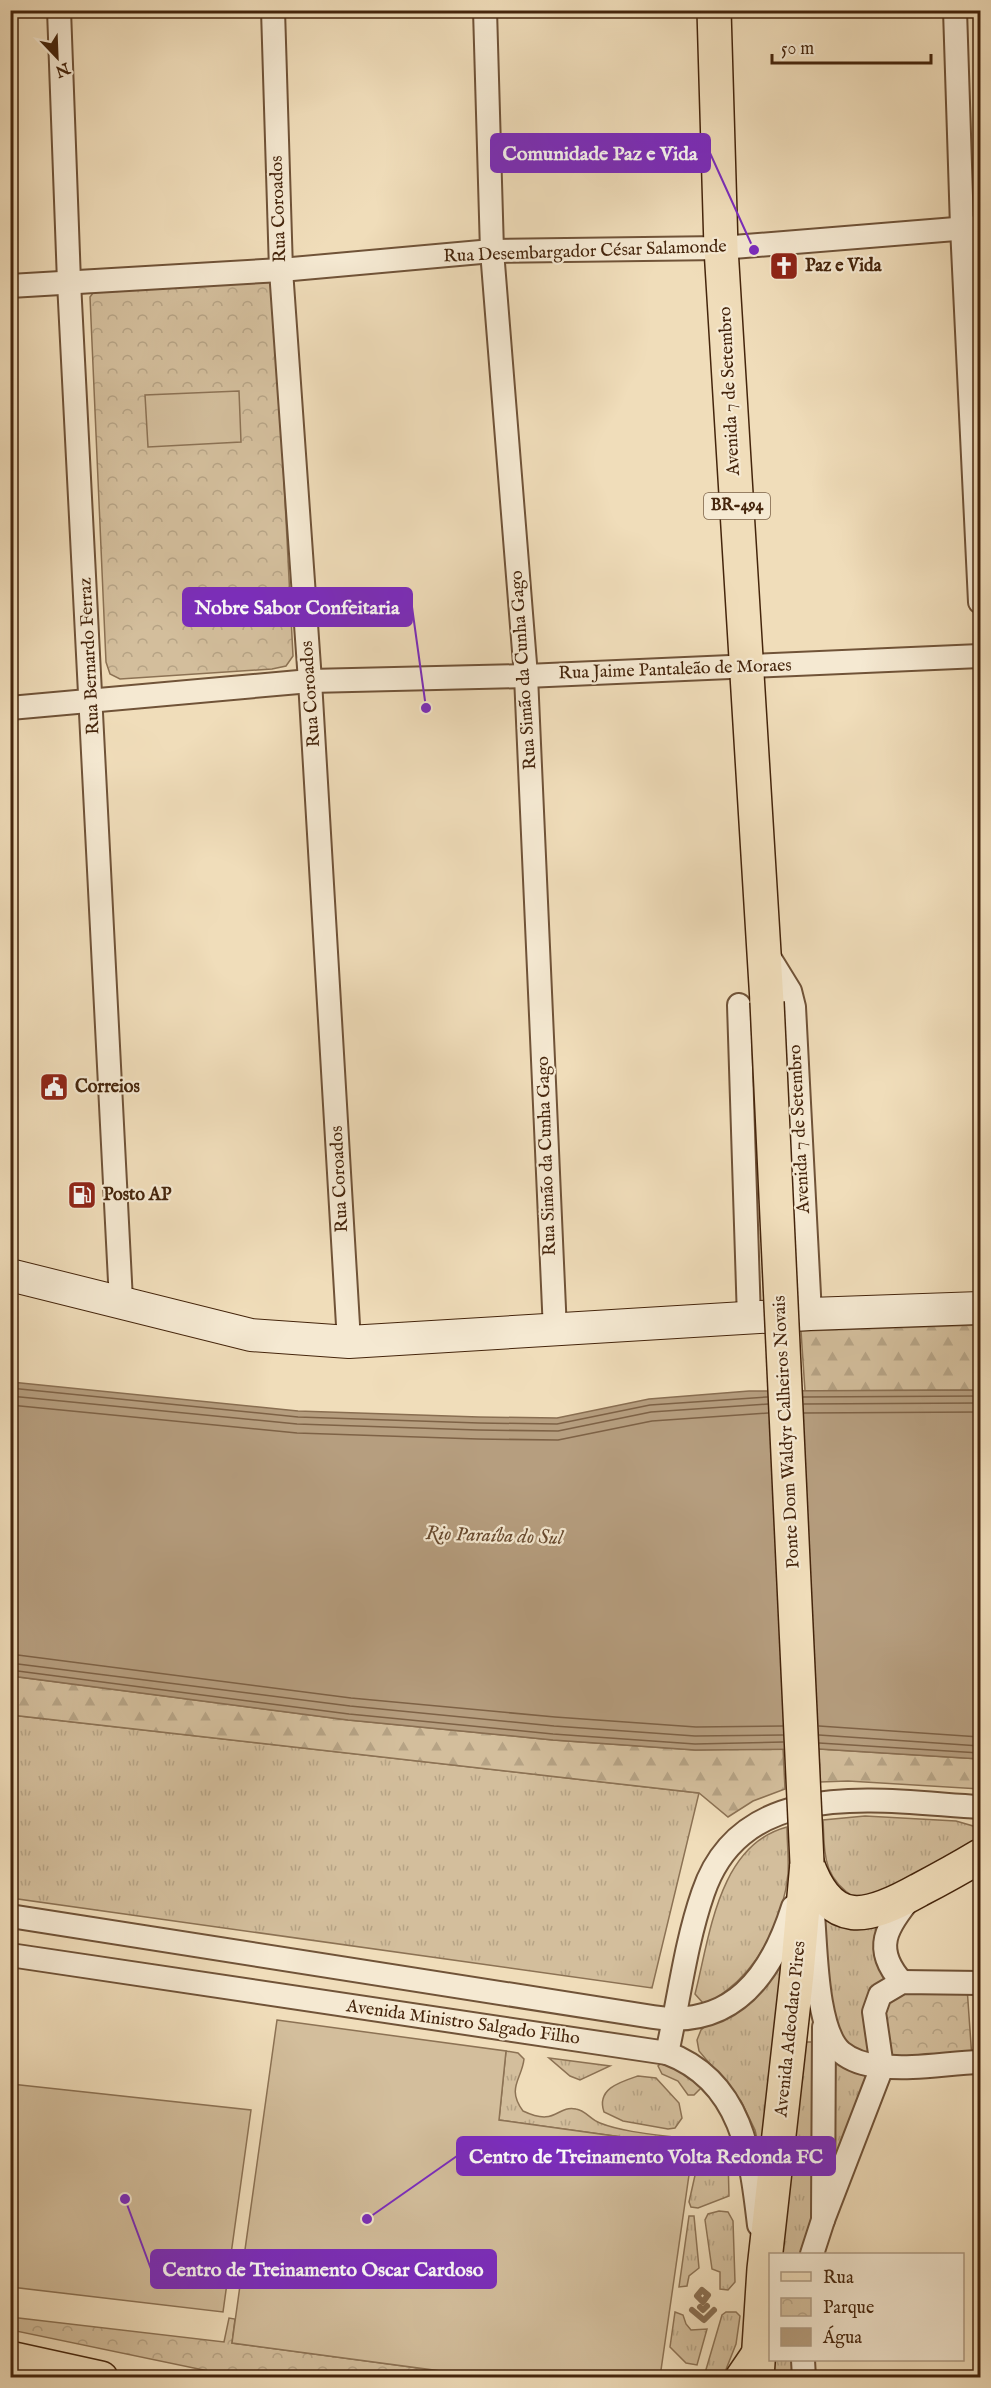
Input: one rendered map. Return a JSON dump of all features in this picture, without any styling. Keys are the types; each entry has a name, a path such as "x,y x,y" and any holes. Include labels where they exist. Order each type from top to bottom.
{"main road":[{"name":"Avenida 7 de Setembro","path":"714,10 722,248 765,950 753,1004"},
{"name":"Ponte Dom Waldyr Calheiros Novais","path":"753,1004 807,1863"},
{"path":"807,1863 818,1890 837,1907 848,1912 869,1913 915,1893 981,1856"},
{"name":"Avenida Adeodato Pires","path":"752,2370 794,2009 807,1863"},
{"path":"10,2358 100,2378"}],"street":[{"name":"Rua Bernardo Ferraz","path":"59,10 69,282 121,1301"},
{"name":"Rua Coroados","path":"273,10 281,270 310,681 349,1342"},
{"name":"Rua Simão da Cunha Gago","path":"484,10 492,251 526,676 555,1331"},
{"path":"956,10 972,227 981,602"},
{"name":"Rua Desembargador César Salamonde","path":"10,286 281,270 492,251 722,248 972,227"},
{"name":"Rua Jaime Pantaleão de Moraes","path":"10,708 310,681 526,676 981,656"},
{"name":"Avenida 7 de Setembro","path":"765,950 790,991 794,1007 810,1314"},
{"name":"Avenida 7 de Setembro","path":"749,1319 753,1004"},
{"path":"10,1275 251,1335 349,1342 810,1314 981,1308"},
{"path":"667,2053 694,1921 703,1892 720,1857 745,1830 777,1814 827,1802 862,1800 981,1807"},
{"path":"807,1863 824,2013 824,2220"},
{"name":"Avenida Ministro Salgado Filho","path":"10,1916 675,2019 698,2018 720,2009 760,1976 778,1949 807,1863"},
{"path":"903,1982 888,1963 884,1945 895,1918 915,1893"},
{"name":"Avenida Ministro Salgado Filho","path":"10,1955 667,2053 694,2066 709,2080 723,2096 744,2136 753,2170 764,2269"},
{"path":"812,2253 882,2067 875,2023 875,2003 886,1989 903,1982 981,1983"},
{"path":"824,2013 832,2040 840,2052 863,2063 882,2067 981,2062"},
{"path":"802,2361 804,2378"}],"green space":[{"path":"268,276 274,286 293,656 286,666 272,669 120,679 110,674 106,662 90,297 98,286"},
{"path":"239,391 241,442 148,447 145,395"},
{"path":"980,1325 980,1390 805,1391 801,1331"},
{"path":"11,1676 348,1720 553,1740 695,1750 783,1748 785,1789 753,1801 728,1817 699,1793 11,1715"},
{"path":"11,1715 699,1793 652,1988 11,1898"},
{"path":"819,1749 980,1759 980,1789 848,1781 820,1782"},
{"path":"865,1816 956,1821 973,1826 979,1837 977,1842 881,1897 855,1898 836,1882 827,1864 823,1820"},
{"path":"787,1827 786,1890 769,1938 739,1980 715,1999 703,2003 695,1994 721,1895 732,1872 746,1853 764,1837"},
{"path":"820,1907 885,1921 877,1938 874,1952 878,1966 890,1981 869,1994 866,1999 871,2054 858,2050 846,2042 835,2024 829,1992"},
{"path":"784,1958 764,2168 755,2130 741,2101 699,2051 697,2040 701,2030"},
{"path":"967,1987 972,2059 891,2062 880,2002 885,1994"},
{"path":"277,2020 506,2051 499,2120 693,2147 660,2377 463,2377 463,2374 232,2343"},
{"path":"798,2042 815,2042 816,2204 800,2253 770,2253"},
{"path":"827,2046 873,2073 828,2190"},
{"path":"506,2051 518,2053 524,2059 515,2090 518,2103 523,2111 543,2117 564,2110 576,2109 597,2122 610,2126 689,2139 687,2146 499,2120"},
{"path":"549,2058 610,2066 580,2080 570,2076"},
{"path":"661,2063 677,2065 701,2088 694,2095 688,2095 678,2081 662,2074 658,2066"},
{"path":"638,2076 656,2078 679,2103 682,2118 675,2128 668,2129 623,2121 604,2112 602,2104 606,2092 617,2084"},
{"path":"11,2084 251,2110 223,2312 11,2287"},
{"path":"724,2154 728,2158 729,2196 698,2208 691,2207 689,2202 698,2162 704,2159 712,2163 716,2156"},
{"path":"719,2211 728,2212 733,2221 735,2282 728,2290 720,2289 720,2272 712,2269 705,2220 708,2214"},
{"path":"689,2216 694,2216 699,2268 689,2276 687,2286 679,2287"},
{"path":"769,2264 769,2361 796,2361 798,2377 761,2378"},
{"path":"675,2312 683,2315 691,2330 707,2329 697,2365 686,2363 670,2347"},
{"path":"726,2312 736,2312 740,2316 736,2344 723,2377 707,2377 705,2373 722,2315"},
{"path":"10,2317 224,2342 229,2318 235,2319 232,2343 463,2374 463,2377 237,2377 11,2330"}],"water":[{"name":"Rio Paraíba do Sul","path":"11,1382 298,1411 557,1418 649,1399 749,1391 980,1390 980,1759 819,1749 695,1750 553,1740 348,1720 11,1676"}],"waterway":[{"path":"702,2290 708,2295 703,2302 697,2296 702,2290"},
{"path":"700,2307 703,2310 707,2306"},
{"path":"692,2310 704,2320 714,2310"}],"place":[{"name":"Comunidade Paz e Vida","path":"754,250"},
{"name":"Paz e Vida","path":"784,266"},
{"name":"Nobre Sabor Confeitaria","path":"426,708"},
{"name":"Correios","path":"54,1087"},
{"name":"Posto AP","path":"82,1195"},
{"name":"Centro de Treinamento Oscar Cardoso","path":"125,2199"},
{"name":"Centro de Treinamento Volta Redonda FC","path":"367,2219"}]}
